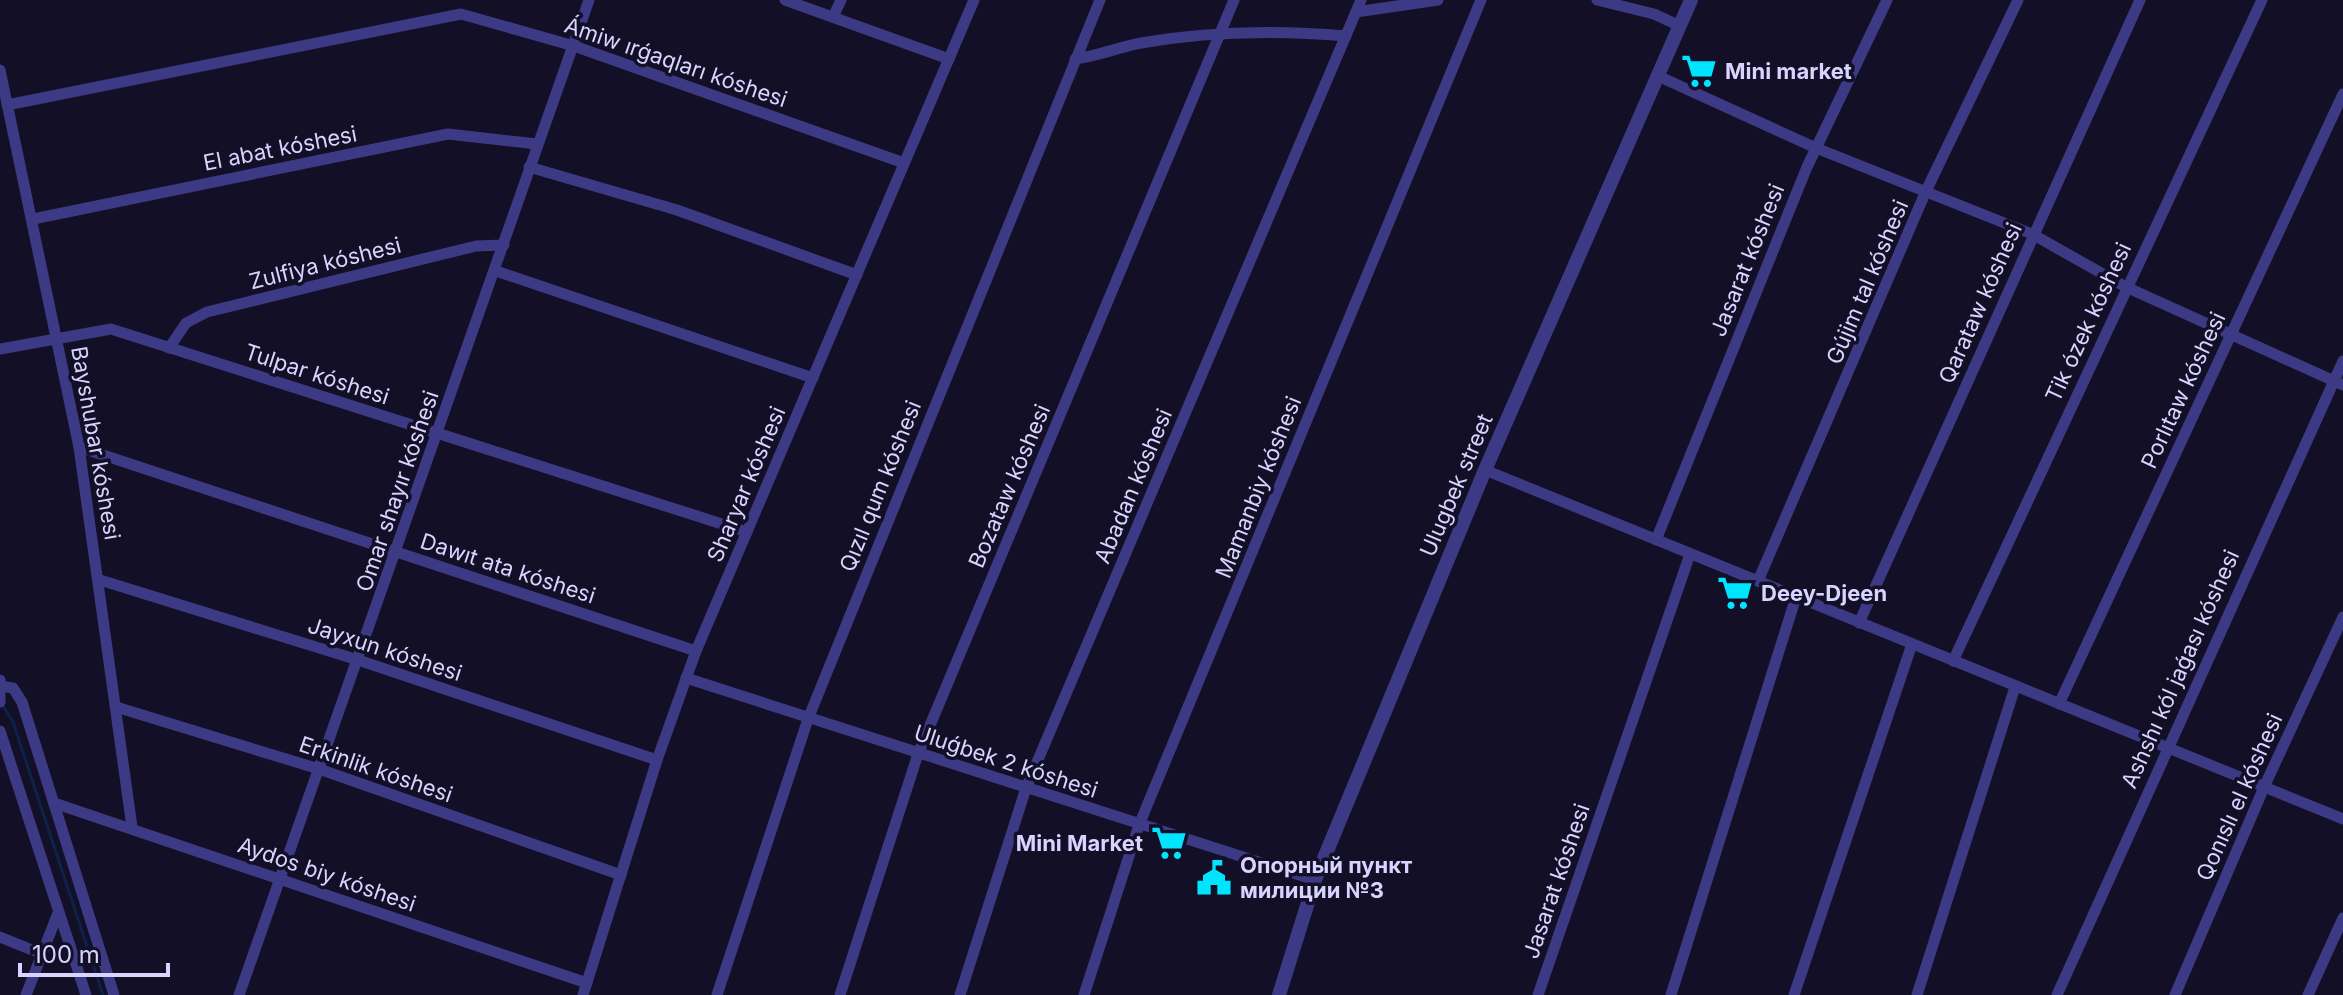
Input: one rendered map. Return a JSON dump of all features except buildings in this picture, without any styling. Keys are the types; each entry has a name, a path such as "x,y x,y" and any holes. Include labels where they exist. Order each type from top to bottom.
{"street":[{"name":"Omar shayır kóshesi","path":"239,995 439,434 589,0"},
{"path":"785,0 949,59"},
{"path":"833,17 841,0"},
{"name":"Sharyar kóshesi","path":"585,989 657,760 696,651 974,0"},
{"name":"Qızıl qum kóshesi","path":"717,995 808,719 1100,0"},
{"name":"Bozataw kóshesi","path":"840,995 918,754 1234,0"},
{"name":"Abadan kóshesi","path":"960,995 1026,788 1361,0"},
{"path":"1356,12 1438,0"},
{"name":"Mamanbiy kóshesi","path":"1084,995 1139,825 1481,0"},
{"path":"1597,0 1654,14 1680,26"},
{"name":"Ulugbek street","path":"1279,995 1315,880 1485,470 1691,0"},
{"name":"Jasarat kóshesi","path":"1656,540 1816,148 1887,0"},
{"name":"Gújim tal kóshesi","path":"1758,581 1926,191 2018,0"},
{"name":"Qarataw kóshesi","path":"1859,623 2140,0"},
{"name":"Tik ózek kóshesi","path":"1953,661 2262,0"},
{"name":"Ámiw ırǵaqları kóshesi","path":"7,105 461,14 574,46 904,163"},
{"path":"1075,59 1104,55 1139,44 1255,31 1346,36"},
{"name":"Bayshubar kóshesi","path":"0,70 79,447 100,580 132,827"},
{"path":"1658,76 1816,148 2032,234 2126,287 2338,383"},
{"name":"Porlıtaw kóshesi","path":"2059,704 2343,94"},
{"name":"El abat kóshesi","path":"33,219 448,134 537,144"},
{"path":"529,167 677,210 857,275"},
{"name":"Zulfiya kóshesi","path":"169,348 186,323 207,312 476,246 504,245"},
{"path":"496,271 813,378"},
{"name":"Tulpar kóshesi","path":"0,349 111,329 747,532"},
{"name":"Ashshı kól jaǵası kóshesi","path":"2057,995 2166,747 2338,383 2343,361"},
{"name":"Dawıt ata kóshesi","path":"79,447 696,651"},
{"path":"1485,470 2343,819"},
{"name":"Jasarat kóshesi","path":"1538,995 1690,554"},
{"name":"Jayxun kóshesi","path":"100,580 358,660 657,760"},
{"path":"1671,995 1796,597"},
{"name":"Qonıslı el kóshesi","path":"2175,995 2265,785 2343,617"},
{"path":"1794,995 1912,644"},
{"name":"Uluǵbek 2 kóshesi","path":"686,678 1315,880"},
{"path":"0,702 0,684 13,688 22,702 114,995"},
{"path":"1917,995 2015,687"},
{"name":"Erkinlik kóshesi","path":"116,707 319,769 621,875"},
{"path":"0,755 2,737"},
{"path":"2,737 86,995"},
{"name":"Aydos biy kóshesi","path":"54,803 132,827 585,989"},
{"path":"26,995 58,913"},
{"path":"2308,995 2343,918"},
{"path":"0,937 42,954"}],"waterway":[{"path":"3,706 13,722 103,995"}],"place":[{"name":"Mini market","path":"1699,71"},
{"name":"Deey-Djeen","path":"1735,593"},
{"name":"Mini Market","path":"1169,843"},
{"name":"Опорный пункт милиции №3","path":"1214,878"}]}
